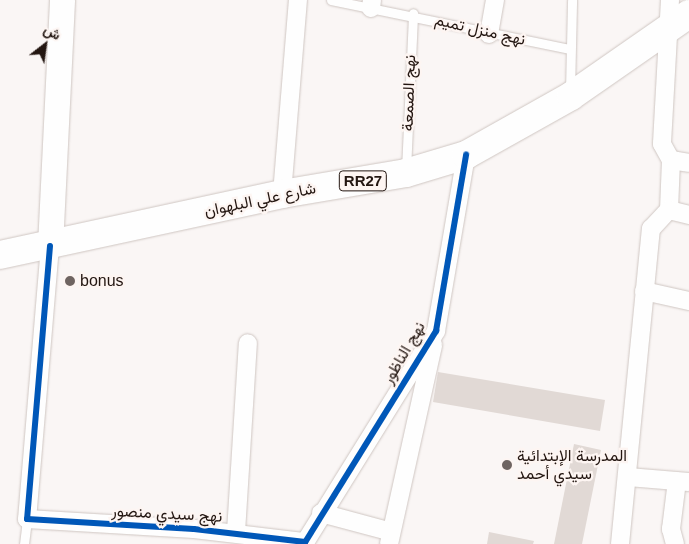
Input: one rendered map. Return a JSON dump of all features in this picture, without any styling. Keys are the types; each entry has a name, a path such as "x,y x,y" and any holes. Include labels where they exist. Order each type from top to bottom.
{"main road":[{"path":"50,246 62,0"},
{"name":"شارع علي البلهوان","path":"0,255 50,246 282,194 406,173 466,155 571,96 679,21"}],"street":[{"path":"282,194 298,0"},
{"path":"489,34 495,0"},
{"path":"620,544 651,229 669,210 671,160 662,144 662,118 679,21 670,0"},
{"name":"نهج الناظور","path":"304,543 436,331 466,155"},
{"path":"671,160 689,163"},
{"path":"669,210 689,215"},
{"path":"27,519 50,246"},
{"path":"644,291 689,301"},
{"path":"321,513 388,537 436,331"},
{"path":"236,532 248,344"},
{"path":"628,477 683,482 671,529 675,544"},
{"name":"نهج سيدي منصور","path":"27,519 236,532 304,543"}],"lane":[{"name":"نهج منزل تميم","path":"331,0 371,4 413,13 489,34 569,49"},
{"path":"571,96 569,49 572,0"},
{"name":"نهج الصمعة","path":"406,173 413,13"},
{"path":"24,544 27,519"}],"building":[{"path":"438,372 605,400 600,431 433,402"},
{"path":"574,444 601,450 582,544 554,544"},
{"path":"489,532 534,541 533,544 487,544"}],"cycle path":[{"path":"304,544 436,331 466,155"},
{"path":"50,246 27,519 194,529 305,542"}],"place":[{"name":"bonus","path":"70,281"},
{"name":"المدرسة الإبتدائية سيدي أحمد","path":"507,465"}]}
